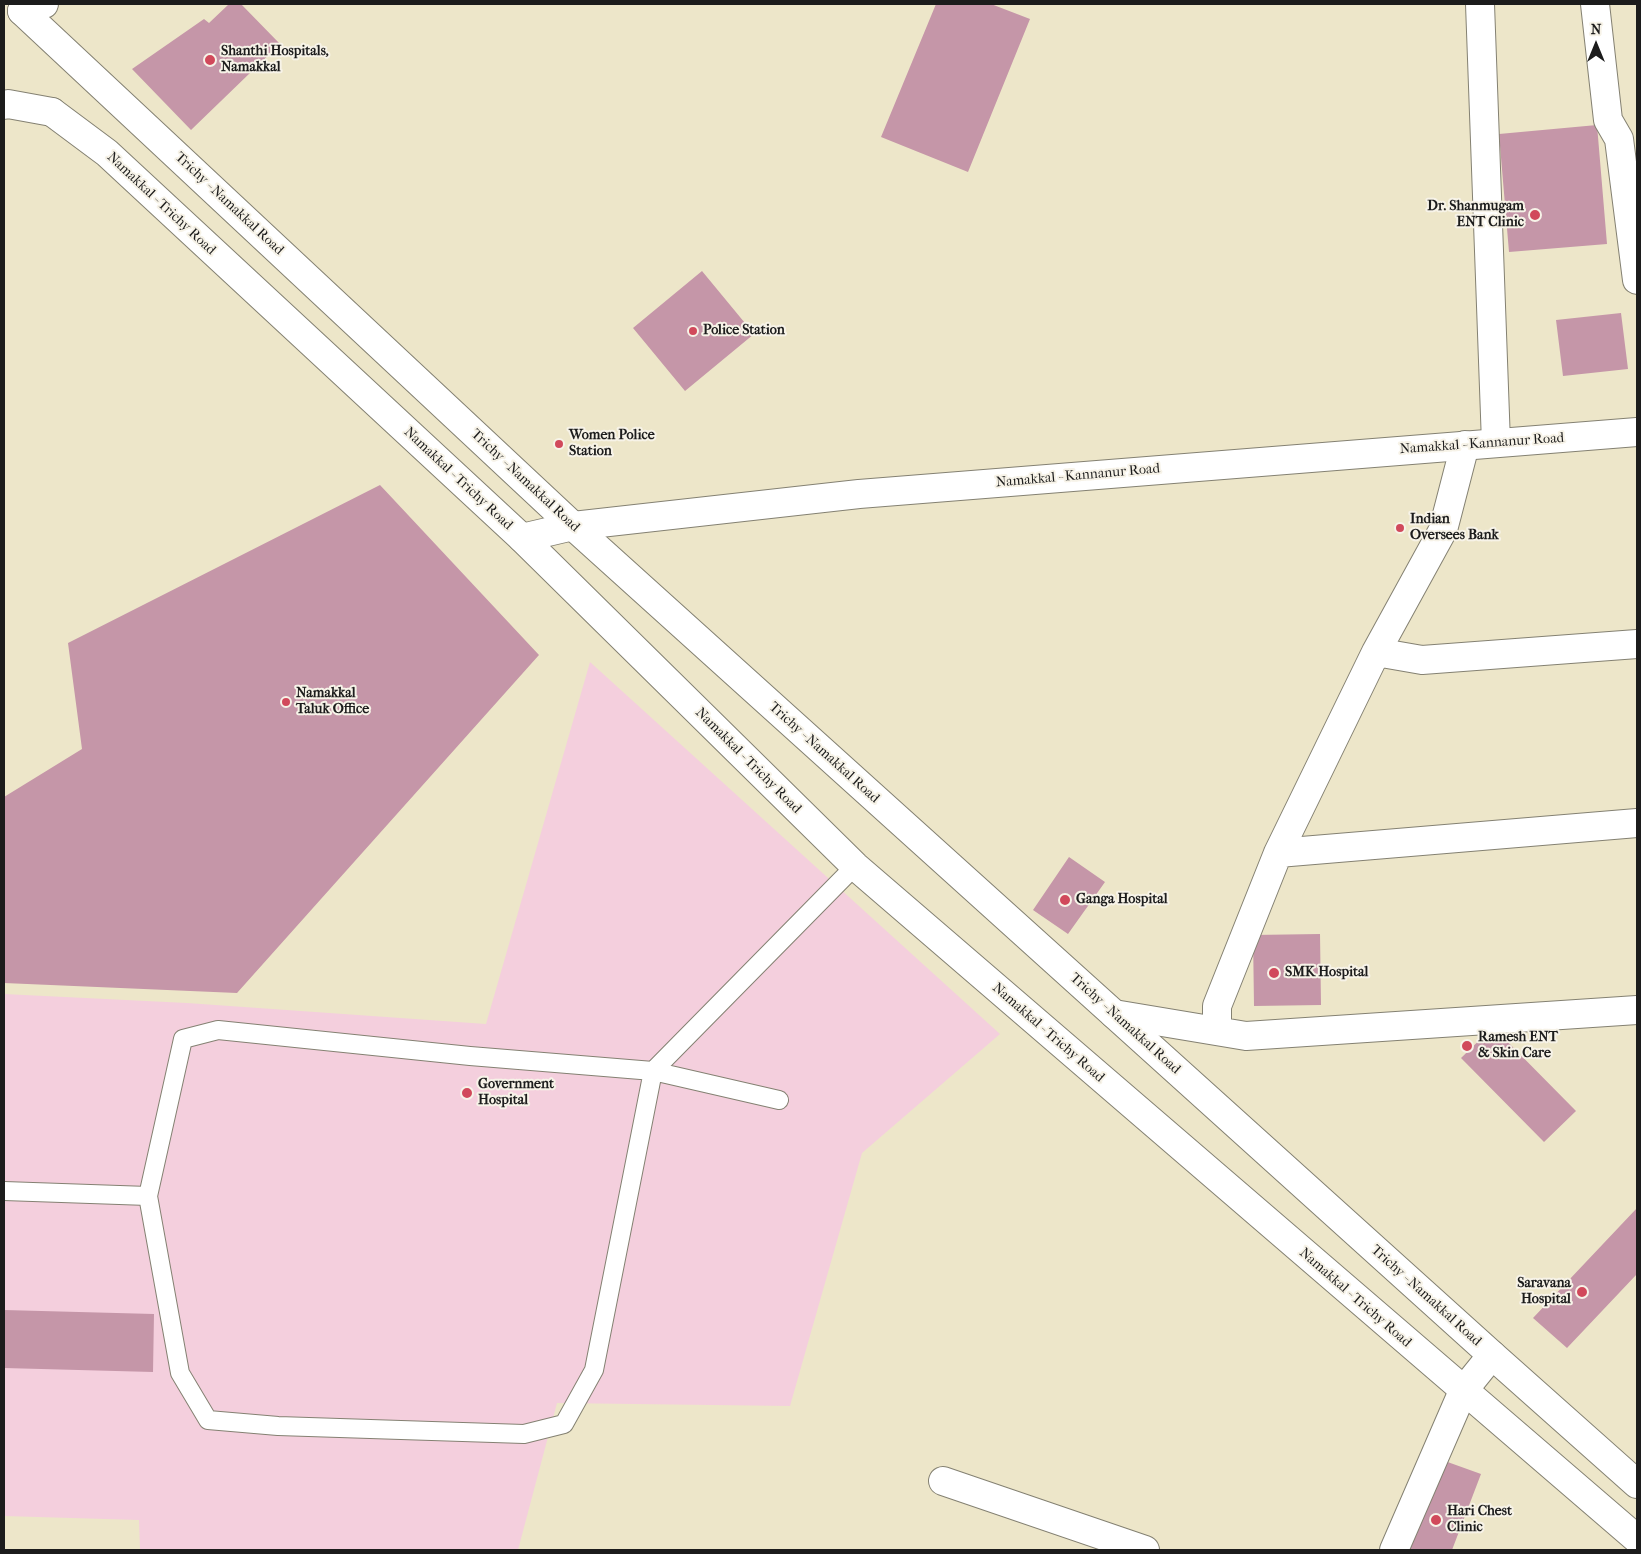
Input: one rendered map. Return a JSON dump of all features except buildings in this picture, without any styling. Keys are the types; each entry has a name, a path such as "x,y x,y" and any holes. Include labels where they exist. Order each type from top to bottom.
{"main road":[{"path":"1480,4 1496,443"},
{"path":"1595,4 1608,120 1628,138 1637,280"},
{"name":"Trichy - Namakkal Road","path":"26,6 573,526 1492,1356 1637,1484"},
{"name":"Namakkal - Trichy Road","path":"4,105 8,104 52,112 107,153 522,538 855,866 1463,1391"},
{"name":"Namakkal - Kannanur Road","path":"522,538 573,526 859,494 1637,432"},
{"path":"1214,1030 1216,1030 1216,1006 1278,853 1376,652 1443,530 1465,445"},
{"path":"1376,652 1422,660 1637,644"},
{"path":"1278,853 1637,823"},
{"path":"1114,1014 1246,1036 1637,1010"},
{"path":"1394,1550 1463,1391 1492,1356"},
{"path":"1463,1391 1637,1539"},
{"path":"943,1482 1145,1550"}],"lane":[{"path":"779,1100 653,1071 470,1056 218,1030 183,1039 148,1196 180,1373 208,1420 278,1426 524,1434 564,1424 594,1370 653,1071 855,866"},
{"path":"4,1192 148,1196"}],"shaded area":[{"name":"Government Hospital","path":"590,662 1000,1034 862,1153 790,1406 557,1403 518,1550 140,1550 139,1520 4,1516 4,994 187,1003 486,1024"}],"place":[{"name":"Shanthi Hospitals, Namakkal","path":"210,60"},
{"name":"Dr. Shanmugam ENT Clinic","path":"1535,215"},
{"name":"Police Station","path":"693,331"},
{"name":"Women Police Station","path":"559,444"},
{"name":"Indian Oversees Bank","path":"1400,528"},
{"name":"Namakkal Taluk Office","path":"286,702"},
{"name":"Ganga Hospital","path":"1065,900"},
{"name":"SMK Hospital","path":"1274,973"},
{"name":"Ramesh ENT & Skin Care","path":"1467,1046"},
{"name":"Government Hospital","path":"467,1093"},
{"name":"Saravana Hospital","path":"1582,1292"},
{"name":"Hari Chest Clinic","path":"1436,1520"}]}
